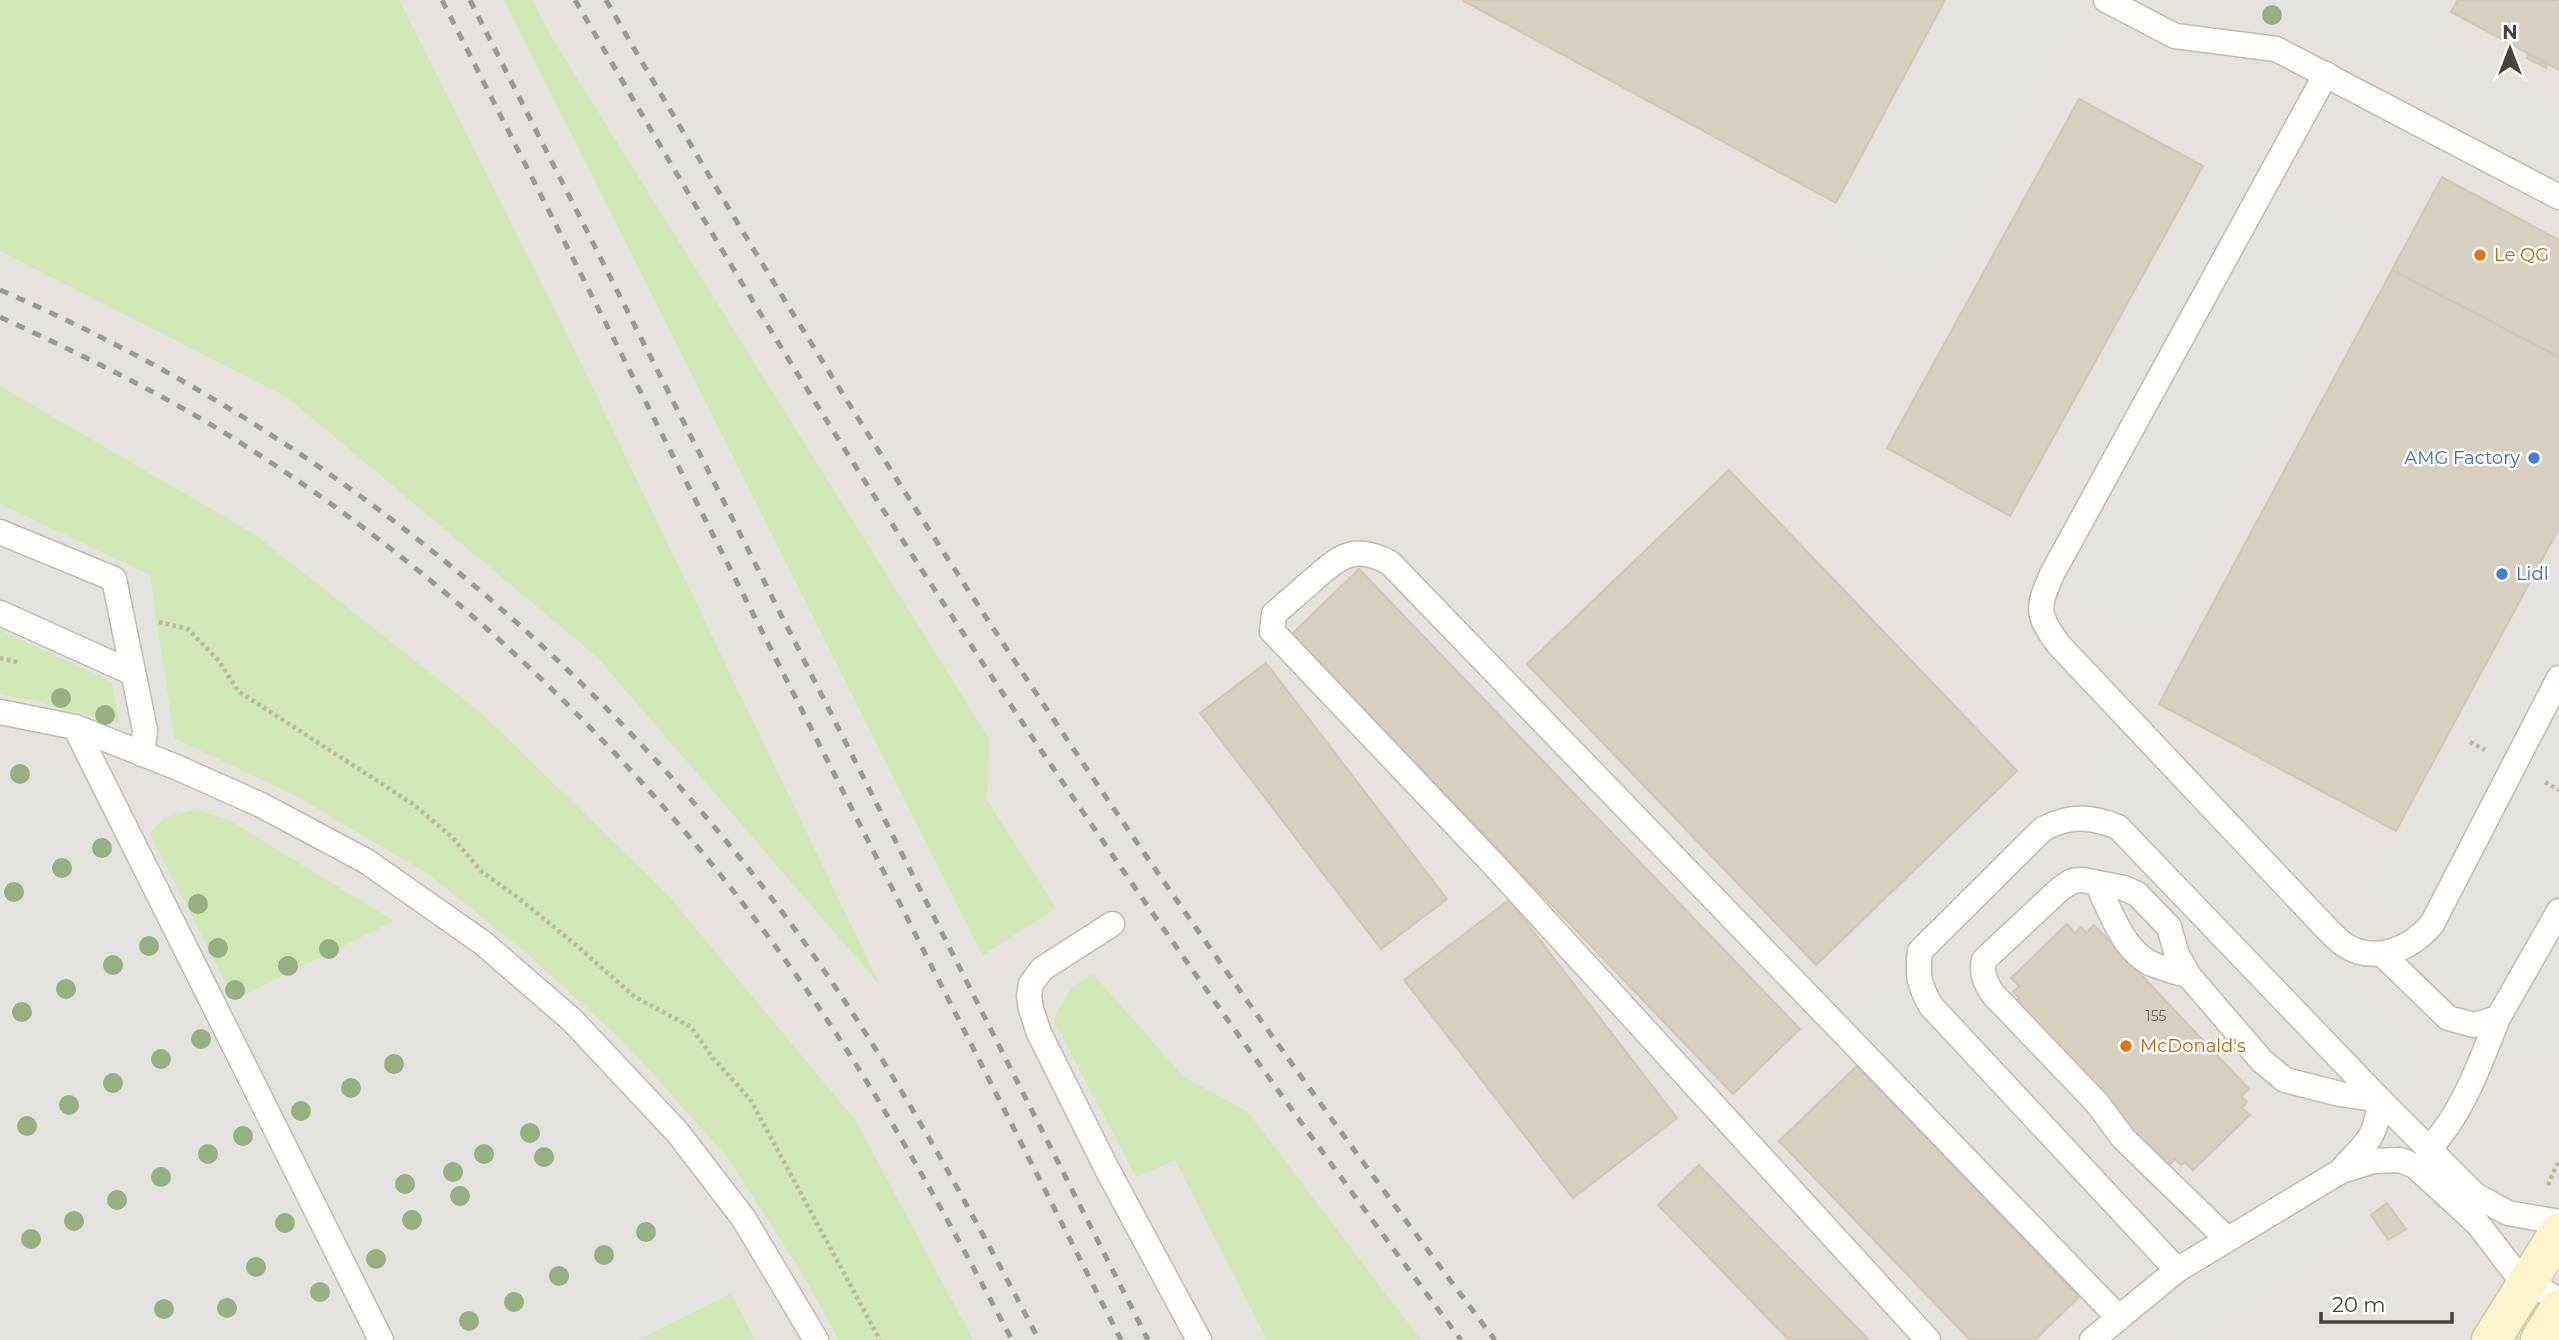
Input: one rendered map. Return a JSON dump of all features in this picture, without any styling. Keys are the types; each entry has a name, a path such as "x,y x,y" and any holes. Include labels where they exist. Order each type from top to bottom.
{"main road":[{"path":"2491,1340 2544,1291 2559,1233"},
{"path":"2540,1340 2559,1310"}],"lane":[{"path":"2106,0 2131,6 2175,36 2276,49 2559,197"},
{"path":"2326,74 2108,470 2041,600 2043,623 2059,645 2327,929 2345,945 2361,952 2382,954 2402,949 2420,938 2432,924 2559,678"},
{"path":"0,532 114,579 145,730 142,754"},
{"path":"1927,1340 1496,867 1272,631 1274,614 1340,557 1359,553 1375,555 1390,563 2119,1318"},
{"path":"0,613 133,673"},
{"path":"0,712 75,727 261,805 366,861 483,943 572,1020 678,1133 744,1219 816,1340"},
{"path":"75,727 381,1340"},
{"path":"2177,1269 1931,1006 1920,986 1920,951 2043,829 2062,820 2101,820 2118,827 2475,1195 2508,1213 2559,1222"},
{"path":"2227,1240 2123,1138 2097,1103 1992,993 1985,982 1982,970 1984,960 2060,889 2072,881 2124,888 2137,894 2169,927 2177,954 2189,976 2262,1061 2285,1080 2340,1094 2380,1100"},
{"path":"2097,883 2118,927 2136,952 2151,963 2189,976"},
{"path":"2428,1149 2444,1133 2470,1086 2498,1018 2559,911"},
{"path":"1112,924 1042,969 1031,984 1031,1009 1039,1033 1107,1169 1199,1340"},
{"path":"2382,954 2448,1018 2474,1025 2498,1018"},
{"path":"2341,1171 2368,1143 2377,1126 2380,1100"},
{"path":"2092,1340 2177,1269 2341,1171 2373,1161 2400,1160 2415,1166 2477,1224 2514,1271 2544,1291"}],"shaded area":[{"path":"0,0 2559,0 2559,1340 0,1340"},
{"path":"1951,0 2079,0 1929,278 1829,223"},
{"path":"2259,0 2449,0 2425,44 2559,116 2559,159"},
{"path":"2215,160 2367,240 2154,632 2070,589 2128,481 2062,445"},
{"path":"0,504 150,575 174,738 120,724 112,682 0,630"},
{"path":"2559,554 2559,1030 2543,1060 2512,1045 2492,1005 2433,971 2432,924 2371,892"},
{"path":"2122,744 2422,1066 2400,1087 2092,773"},
{"path":"0,757 21,762 150,834 234,1000 394,921 473,976 554,1053 673,1177 731,1293 638,1340 0,1340"},
{"path":"1978,815 2005,843 1873,967 1847,938"},
{"path":"1885,987 2131,1242 2104,1267 1858,1012"},
{"path":"2349,1190 2369,1221 2184,1340 2179,1340 2161,1311"}],"green space":[{"path":"0,0 399,0 558,316 880,985 597,657 287,397 0,251"},
{"path":"504,0 532,0 555,43 989,739 987,800 1056,908 983,955"},
{"path":"0,386 254,534 481,713 667,894 856,1121 973,1340 839,1340 799,1268 728,1158 626,1044 530,956 430,875 296,796 174,738 149,575 0,504"},
{"path":"0,630 112,682 120,724 0,694"},
{"path":"197,809 232,822 394,921 234,1000 150,834 164,818"},
{"path":"1093,974 1184,1077 1248,1112 1421,1340 1267,1340 1175,1160 1136,1177 1053,1019 1071,988"},
{"path":"731,1293 755,1340 638,1340"}],"building":[{"path":"1462,0 1945,0 1836,203"},
{"path":"2458,0 2559,0 2559,70 2451,12"},
{"path":"2529,54 2548,64 2546,68 2527,58"},
{"path":"2079,99 2203,166 2010,516 1887,448"},
{"name":"Le QG","path":"2442,177 2559,240 2559,357 2392,270"},
{"path":"2392,270 2559,357 2559,528 2396,831 2159,704"},
{"path":"1729,470 2017,771 1816,965 1527,664"},
{"path":"1359,569 1800,1029 1733,1094 1292,634"},
{"path":"1266,663 1447,899 1381,949 1200,713"},
{"path":"1509,900 1677,1118 1573,1198 1404,980"},
{"name":"McDonald's","path":"2067,924 2075,933 2081,927 2086,933 2094,925 2249,1089 2241,1096 2247,1102 2242,1108 2250,1115 2193,1170 2185,1162 2181,1165 2175,1159 2167,1167 2092,1097 2104,1086 2095,1094 2011,1006 2019,998 2013,992 2019,986 2011,978"},
{"path":"1857,1066 2079,1297 2035,1340 1970,1340 1779,1141"},
{"path":"1699,1165 1869,1340 1789,1340 1658,1205"},
{"path":"2387,1203 2406,1229 2388,1240 2371,1215"}],"railway":[{"path":"442,0 1121,1340"},
{"path":"470,0 1148,1340"},
{"path":"575,0 777,341 962,632 1207,990 1461,1340"},
{"path":"606,0 813,345 1030,684 1142,851 1258,1015 1495,1340"},
{"path":"0,290 111,342 218,402 321,468 419,540 513,619 602,703 685,793 763,887 841,995 911,1107 1039,1340"},
{"path":"0,317 179,406 236,440 321,497 403,559 482,624 557,694 628,767 696,844 819,1008 896,1130 1012,1340"}],"place":[{"name":"Le QG","path":"2480,255"},
{"name":"AMG Factory","path":"2534,458"},
{"name":"Lidl","path":"2502,574"},
{"name":"McDonald's","path":"2126,1046"}]}
